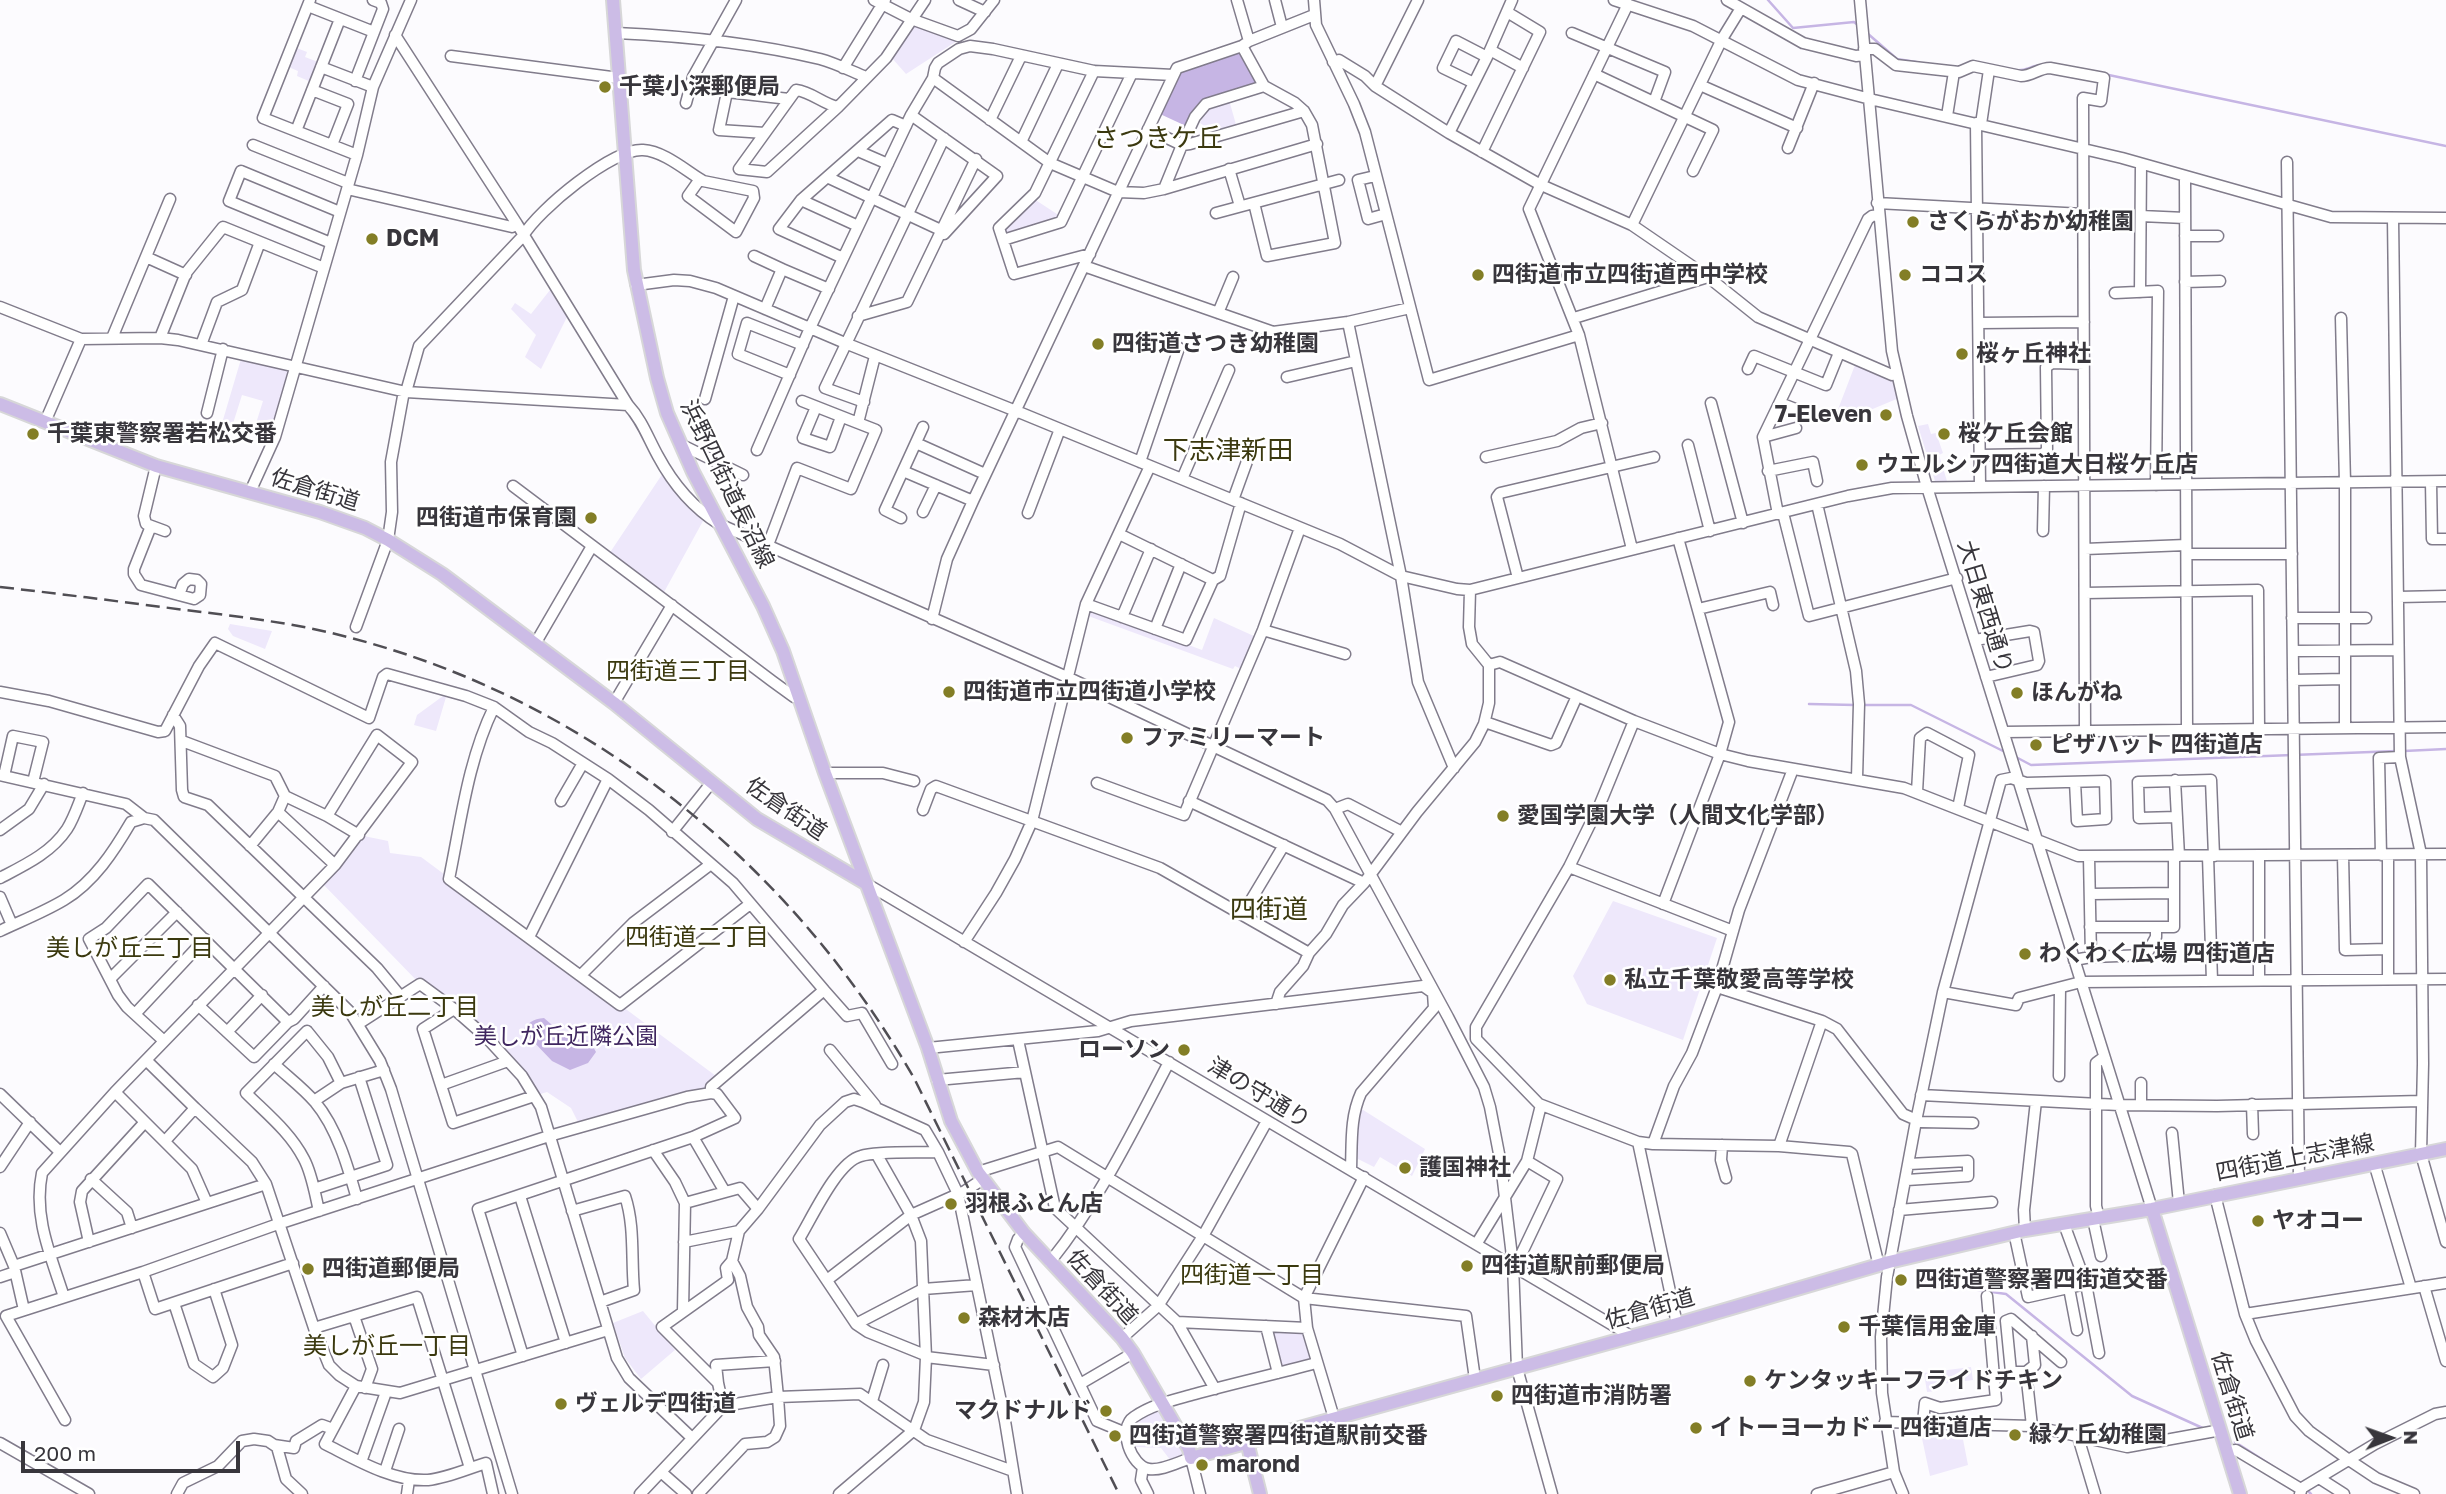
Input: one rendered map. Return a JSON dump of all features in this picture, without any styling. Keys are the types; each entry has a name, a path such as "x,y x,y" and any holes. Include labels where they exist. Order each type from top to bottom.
{"main road":[{"name":"浜野四街道長沼線","path":"613,0 636,285 660,390 680,444 775,631 867,884"},
{"name":"佐倉街道","path":"0,404 156,466 345,520 388,540 442,574 614,703 776,832 867,884 928,1048 951,1121 981,1175 1024,1233 1122,1338 1162,1402 1189,1449 1191,1458 1884,1264 2019,1231 2152,1209 2239,1494"},
{"name":"四街道上志津線","path":"2152,1209 2446,1149"},
{"path":"1247,1443 1260,1494"}],"street":[{"path":"355,80 383,9 381,3 373,0"},
{"path":"250,492 275,437 373,88 411,0"},
{"path":"685,103 693,76 736,0"},
{"path":"838,107 829,105 806,91 796,90 739,169 767,172 838,107 887,58 925,0"},
{"path":"959,0 985,12"},
{"path":"843,68 880,1 911,19 958,36 971,29 994,0"},
{"path":"1237,0 1245,43 1264,86 1295,103 1304,111 1312,125 1335,243 1267,256 1254,203"},
{"path":"1275,0 1282,27"},
{"path":"1314,0 1316,25 1365,132 1429,380 1579,335"},
{"path":"1375,86 1418,0"},
{"path":"1449,133 1512,0"},
{"path":"1614,0 1693,26 1798,80 1874,100 2141,164 2331,217 2446,218"},
{"path":"1727,0 1803,43 1856,56 1875,49 1896,65 1954,72 1973,66 2021,76 2050,68 2104,78 2101,101 2083,98 2085,731"},
{"name":"大日東西通り","path":"1860,0 1877,203 1896,374 1927,487 2152,1209"},
{"path":"356,155 264,118 309,3 374,32"},
{"path":"1628,4 1529,209 1574,318 1632,549"},
{"path":"1632,225 1722,39 1741,8"},
{"path":"1482,152 1540,32 1507,12"},
{"path":"932,619 947,559 1177,68 1314,15"},
{"path":"296,131 340,19"},
{"path":"616,33 712,41 822,60 866,77"},
{"path":"1572,33 1665,72 1654,102"},
{"path":"395,35 418,67 638,417 659,459 691,504 719,524 1067,677 1327,800 1335,809 1367,879 1484,1087 1506,1198 1513,1265 1517,1368 1552,1494"},
{"path":"1474,83 1443,68 1456,41 1522,68"},
{"path":"757,450 810,328 938,63 958,49 970,46 1094,71 1173,75"},
{"path":"451,56 619,78"},
{"path":"990,120 1021,56"},
{"path":"1333,62 1339,60 1449,133 1539,184 1632,225 1707,277 1758,317 1892,375 1896,374"},
{"path":"1021,142 1058,64"},
{"path":"321,67 373,88"},
{"path":"1980,486 1978,123 1989,70"},
{"path":"1090,254 1014,274 999,229 1035,193 1094,71"},
{"path":"1947,116 1954,72"},
{"path":"1003,240 1061,222 1132,73"},
{"path":"1594,74 1713,130 1693,171"},
{"path":"933,78 1050,163 1118,192 1144,193 1164,189 1317,144"},
{"path":"1788,148 1814,83"},
{"path":"1700,85 1797,128"},
{"path":"1164,189 1195,117 1206,104 1264,86"},
{"path":"312,90 348,104 332,145"},
{"path":"765,133 719,130 727,92 789,99"},
{"path":"1148,129 1182,145 1304,111"},
{"path":"858,316 907,302 944,231 998,176 911,115"},
{"path":"843,258 779,229 801,200 892,120 906,126"},
{"path":"864,402 825,388 944,138"},
{"path":"253,145 347,186 512,228 517,224"},
{"path":"356,627 388,540 392,512 391,462 405,392 419,346 551,204 606,163 625,153 645,150 672,161 700,179 753,191 754,198 736,232 688,196 700,179"},
{"path":"858,151 888,164"},
{"path":"944,231 976,159"},
{"path":"2287,162 2299,1179"},
{"path":"2140,292 2141,164"},
{"path":"1228,169 1240,206"},
{"path":"331,243 229,201 241,171 340,212"},
{"path":"1375,176 1358,180 1368,219 1386,214"},
{"path":"2185,177 2187,730"},
{"path":"829,178 944,231"},
{"path":"1216,213 1339,180"},
{"path":"112,338 170,199"},
{"path":"801,200 858,226"},
{"path":"1877,203 2083,214"},
{"path":"1879,215 1868,219 1763,437 1768,471 1809,616 1957,579"},
{"path":"2141,216 2185,218"},
{"path":"2393,218 2400,757 2421,854 2421,1154 2446,1242"},
{"path":"160,338 186,275 223,227 324,268"},
{"path":"2185,236 2218,236"},
{"path":"201,345 217,302 242,289 260,242"},
{"path":"754,256 829,289"},
{"path":"146,257 186,275"},
{"path":"1084,266 1281,332 1348,322 1410,308"},
{"path":"765,309 782,269"},
{"path":"1218,313 1233,277"},
{"path":"1574,318 1707,277"},
{"path":"636,285 674,280 690,281 734,296 875,356 1340,544 1401,576 1469,590 1886,488 2446,481"},
{"path":"2185,282 2220,281"},
{"path":"2115,293 2158,291 2156,485"},
{"path":"705,399 734,296"},
{"path":"0,307 81,339 160,338 223,349 294,368 405,392 628,405"},
{"path":"2341,318 2345,728"},
{"path":"1348,322 1401,576 1418,682 1454,768"},
{"path":"1979,323 2084,322"},
{"path":"790,375 738,354 747,323 803,345"},
{"path":"45,422 81,339"},
{"path":"964,942 1016,859 1032,821 1086,604 1119,534 1145,464 1179,348"},
{"path":"207,413 223,349"},
{"path":"1748,369 1754,356 1826,385 1839,353"},
{"path":"858,423 875,356"},
{"path":"1287,377 1356,361"},
{"path":"1980,455 2042,454 2046,451 2046,367 2052,363 2084,364"},
{"path":"1182,479 1229,370"},
{"path":"768,545 797,468 851,489 876,430 802,401"},
{"path":"1711,403 1743,523"},
{"path":"1780,403 1803,412"},
{"path":"816,407 803,438 830,447 841,417"},
{"path":"1486,457 1557,441 1581,428 1602,423"},
{"path":"901,518 884,510 923,427"},
{"path":"1763,437 1796,428"},
{"path":"1028,513 1060,429"},
{"path":"916,443 985,474"},
{"path":"680,444 743,475"},
{"path":"1688,445 1710,531"},
{"path":"1086,604 1186,640 1213,580 1220,576 1250,453"},
{"path":"1518,578 1497,497 1500,493 1654,457"},
{"path":"1768,471 1813,462 1817,481"},
{"path":"156,466 144,516 146,524 165,530"},
{"path":"903,471 973,501"},
{"path":"2431,482 2432,539 2446,539"},
{"path":"923,512 936,485"},
{"path":"513,486 772,681 794,697 798,695"},
{"path":"2043,531 2044,486"},
{"path":"1817,504 1856,671 1859,704 1857,778"},
{"path":"150,526 134,574 141,585 179,595"},
{"path":"1097,783 1184,815 1263,630 1300,528"},
{"path":"1119,534 1213,580"},
{"path":"1663,904 1720,754 1728,722 1678,538"},
{"path":"535,644 592,546"},
{"path":"2085,549 2292,554"},
{"path":"1122,617 1151,550"},
{"path":"1155,629 1181,564"},
{"path":"1276,1004 1280,992 1303,966 1309,953 1326,934 1343,905 1367,879 1475,742 1485,722 1489,703 1489,665 1472,644 1469,628 1469,590"},
{"path":"2085,593 2258,590 2259,729"},
{"path":"1698,609 1770,592 1773,605"},
{"path":"2398,597 2446,596"},
{"path":"614,703 672,605"},
{"path":"2292,618 2367,618"},
{"path":"1263,630 1345,654"},
{"path":"1975,640 2034,632 2039,661 2037,665 1986,677"},
{"path":"0,692 48,701 158,732 165,731 199,666 215,643 369,718 383,677 387,674 466,696 494,707 529,732 552,743 608,779 649,810 733,883 847,1016 862,1013 891,1064"},
{"path":"2293,652 2399,650"},
{"path":"1489,665 1500,662 1634,721 1720,754 1793,769 1857,778 1917,792 2078,856 2446,854"},
{"path":"2293,680 2345,679"},
{"path":"1485,722 1551,745 1556,743 1577,696"},
{"path":"494,707 482,732 473,763 449,879 620,1005 750,904"},
{"path":"173,715 180,726 184,797 208,805 377,968 401,997"},
{"path":"1634,721 1600,804 1569,867 1476,1027 1476,1039 1541,1105 1639,1142 1779,1146 1852,1154 1884,1264"},
{"path":"2004,732 2446,727"},
{"path":"1917,792 1920,738 1927,733 1969,755 1958,808"},
{"path":"64,1297 39,1213 42,1173 115,1092 335,865 412,762 377,735 327,816"},
{"path":"33,782 43,742 13,736 2,775 126,804 144,818 154,820 350,1012 384,1070 512,1494"},
{"path":"181,741 275,776 285,796 359,835"},
{"path":"2388,979 2379,758 2400,757"},
{"path":"561,801 583,763"},
{"path":"1653,1144 1674,1086 1692,1053 1717,987 1733,931 1793,769"},
{"path":"825,773 883,772 914,781"},
{"path":"1903,1494 1894,1472 1885,1422 1880,1360 1884,1264 1907,1180 1916,1121 1943,992 2001,780 2005,777 2026,783 2105,781 2106,819 2077,821 2075,782"},
{"path":"529,937 608,779"},
{"path":"2090,927 2174,927 2177,817 2175,780"},
{"path":"2177,817 2139,818 2138,782 2211,780 2212,981"},
{"path":"672,832 712,782"},
{"path":"0,830 29,808 44,784"},
{"path":"923,810 931,789 936,786 1032,821 1160,869 1309,953"},
{"path":"0,878 36,859 56,844 68,827 83,793"},
{"path":"250,846 278,812 285,796"},
{"path":"1189,801 1284,845 1367,879"},
{"path":"1335,809 1348,804 1402,832"},
{"path":"278,812 335,865"},
{"path":"0,931 65,900 93,877 131,822 144,818"},
{"path":"1242,915 1284,845"},
{"path":"2343,855 2344,950 2388,949"},
{"path":"2259,856 2259,980"},
{"path":"2089,857 2091,957"},
{"path":"581,975 633,923 711,864"},
{"path":"1569,867 1733,931"},
{"path":"164,1041 118,995 89,939 106,928 148,884 288,1021"},
{"name":"津の守通り","path":"867,884 1631,1336"},
{"path":"2090,894 2174,892"},
{"path":"0,897 12,925"},
{"path":"110,979 177,912"},
{"path":"2074,960 2146,955 2156,937 2156,927"},
{"path":"135,1014 205,939"},
{"path":"1943,992 2016,1005 2019,998 2081,982 2446,979"},
{"path":"358,1024 420,984 454,1009 523,1076 544,1114 617,1358 629,1378 692,1438"},
{"path":"198,1006 254,1058 288,1021 294,1020 324,986"},
{"path":"928,1048 1018,1040 1112,1028 1131,1021 1423,986 1433,993"},
{"path":"1717,987 1822,1021 1837,1029 1902,1114 1916,1121 1973,1123"},
{"path":"2060,988 2060,1076"},
{"path":"710,1093 711,1087 824,990"},
{"path":"1351,1169 1353,1113 1361,1093 1434,1008 1433,993"},
{"path":"227,1032 262,995"},
{"path":"454,1009 424,1029 453,1123 534,1096"},
{"path":"1779,1146 1822,1021"},
{"path":"319,1211 305,1161 290,1136 246,1093 307,1031 328,1057 341,1083"},
{"path":"1018,1040 1055,1208 1177,1322 1215,1389"},
{"path":"1470,1060 1486,1049"},
{"path":"830,1050 877,1108"},
{"path":"2101,1256 2096,1219 2095,1104 2096,1063 2104,1057"},
{"path":"146,1060 252,1162 266,1184 329,1365 361,1387 400,1393 608,1330"},
{"path":"441,1084 509,1061"},
{"path":"1050,1262 1077,1228 1108,1177 1169,1062"},
{"path":"274,1064 314,1101 328,1122 351,1177 357,1199"},
{"path":"314,1101 341,1083 384,1070"},
{"path":"937,1080 1025,1072"},
{"path":"314,1189 387,1165 359,1077"},
{"path":"2141,1083 2141,1105"},
{"path":"115,1092 192,1169 207,1203"},
{"path":"0,1094 60,1152"},
{"path":"65,1420 6,1316 549,1136 687,1097 717,1094 735,1118 693,1137 478,1209 523,1356"},
{"path":"1922,1095 2119,1105 2421,1101"},
{"path":"718,1383 663,1327 728,1280 726,1268 732,1261 739,1231 820,1125 845,1102 854,1100 877,1108 925,1130 958,1194 994,1365 1017,1494"},
{"path":"2036,1101 2024,1210 2019,1231 2028,1297 2087,1284"},
{"path":"2252,1104 2253,1134"},
{"path":"1477,1243 1527,1161 1541,1105"},
{"path":"164,1141 195,1108"},
{"path":"1122,1338 1158,1306 1203,1236 1267,1121"},
{"path":"0,1167 30,1122"},
{"path":"89,1242 80,1202 82,1191 145,1122"},
{"path":"2172,1133 2179,1203"},
{"path":"693,1137 725,1192"},
{"path":"1639,1142 1677,1324"},
{"path":"1722,1145 1721,1160 1726,1178"},
{"path":"827,1280 911,1214 958,1194 981,1175 1058,1147 1304,1298 1465,1316 1475,1380"},
{"path":"653,1150 685,1202 683,1311"},
{"path":"938,1152 861,1156 849,1161 799,1239 856,1324 868,1332 925,1356 994,1365"},
{"path":"839,1494 914,1430 924,1402 921,1241 911,1214 877,1155"},
{"path":"1513,1265 1518,1261 1557,1179 1527,1161"},
{"path":"1907,1180 1968,1176 1968,1161 1909,1164"},
{"path":"2374,1163 2411,1288"},
{"path":"1334,1418 1307,1328 1304,1298 1364,1177"},
{"path":"91,1179 127,1212 132,1228"},
{"path":"0,1277 51,1254 266,1184"},
{"path":"685,1202 740,1188 758,1209"},
{"path":"2215,1195 2245,1314 2295,1416 2309,1431 2348,1460 2376,1478 2414,1494"},
{"path":"520,1196 566,1343"},
{"path":"572,1211 625,1196 632,1215 634,1290 600,1302"},
{"path":"1899,1210 1992,1202"},
{"path":"2064,1224 2087,1284 2099,1353"},
{"path":"684,1242 739,1231"},
{"path":"0,1233 15,1269 24,1310"},
{"path":"1024,1233 1015,1247 1097,1421 1126,1433"},
{"path":"698,1494 745,1444 767,1442 775,1437 780,1426 775,1361 759,1335 758,1327 747,1307 740,1276 732,1261"},
{"path":"143,1272 155,1309 293,1263"},
{"path":"2245,1314 2446,1283"},
{"path":"856,1324 923,1289 977,1285"},
{"path":"2424,1286 2446,1360"},
{"path":"2069,1288 2077,1330"},
{"path":"174,1303 194,1364 213,1377 223,1368 232,1345 214,1289"},
{"path":"1923,1422 1925,1403 1940,1408 1996,1400 1987,1296"},
{"path":"314,1328 417,1297 470,1468"},
{"path":"2074,1314 2092,1310"},
{"path":"354,1316 372,1370 325,1444 361,1462 409,1480 430,1480 486,1463 493,1494"},
{"path":"2032,1336 2035,1365 2026,1372 2011,1372 2006,1321 2011,1319 2032,1336 2061,1362"},
{"path":"1177,1322 1307,1328"},
{"path":"1266,1326 1278,1373"},
{"path":"1080,1384 1133,1353"},
{"path":"723,1406 716,1365 775,1361"},
{"path":"1200,1494 1191,1458 1159,1469 1139,1464 1126,1440 1132,1418 1162,1402 1316,1363"},
{"path":"872,1401 883,1365"},
{"path":"2026,1372 2032,1426"},
{"path":"361,1462 386,1392"},
{"path":"640,1494 723,1406 778,1397 854,1393 872,1401 927,1440 1013,1471"},
{"path":"2227,1451 2236,1450 2302,1489 2348,1460 2423,1420 2446,1412"},
{"path":"1885,1422 2032,1426 2133,1447 2221,1430"},
{"path":"177,1494 183,1483 218,1466 242,1441 260,1439 274,1445 294,1448 296,1441 322,1425 333,1429"},
{"path":"385,1471 399,1429"},
{"path":"2078,1437 2095,1494"},
{"path":"0,1443 89,1494"},
{"path":"274,1445 277,1447 286,1479 302,1494"},
{"path":"1143,1467 1140,1479 1148,1494"},
{"path":"660,1472 686,1494"},
{"path":"1817,1494 1894,1472"},
{"path":"2319,1478 2344,1494"},
{"path":"407,1494 409,1480"}],"green space":[{"path":"913,25 960,39 906,74 891,57"},
{"path":"294,47 307,52 305,57 318,62 311,82 297,76 298,71 286,66"},
{"path":"1229,100 1237,128 1197,139 1203,125 1199,117 1205,109"},
{"path":"1034,199 1060,216 1059,220 1005,237 1002,229"},
{"path":"550,290 567,317 541,369 525,357 536,335 511,309 515,303 531,314"},
{"path":"241,359 291,371 271,439 253,433 263,401 242,395 230,433 220,430"},
{"path":"1855,365 1893,381 1899,398 1839,423 1837,412"},
{"path":"1928,424 1931,434 1936,433 1943,453 1939,455 1947,481 1935,481 1918,426"},
{"path":"663,473 703,521 663,594 609,554"},
{"path":"1090,608 1202,650 1214,618 1256,637 1241,669 1235,666 1233,669 1091,617 1086,613"},
{"path":"230,624 272,631 265,649 233,636 228,629"},
{"path":"443,696 446,697 436,731 414,725 417,715"},
{"name":"美しが丘近隣公園","path":"359,835 388,841 390,853 421,857 720,1079 711,1093 581,1128 571,1108 547,1092 534,1096 522,1076 420,984 320,881"},
{"path":"1613,901 1717,938 1683,1040 1587,1004 1573,976"},
{"path":"1360,1108 1425,1149 1412,1176 1380,1157 1374,1167 1358,1159 1357,1115"},
{"path":"643,1311 675,1350 641,1379 625,1358 613,1323"},
{"path":"1267,1331 1305,1334 1311,1359 1278,1369"},
{"path":"1971,1367 1973,1380 1941,1384 1937,1391 1927,1392 1924,1373"},
{"path":"1157,1409 1164,1412 1186,1453 1184,1458 1171,1461 1161,1448 1136,1447 1131,1438 1132,1426"},
{"path":"1920,1429 1961,1429 1968,1465 1930,1476"}],"shaded area":[{"path":"1237,52 1242,53 1258,85 1206,99 1197,105 1186,126 1160,114 1180,72"},
{"path":"544,1018 566,1037 590,1041 596,1052 588,1063 570,1070 552,1061 522,1032 531,1022"}],"waterway":[{"path":"1768,0 1793,28 1854,22 1859,26"},
{"path":"1867,33 1897,59 1916,62"},
{"path":"2015,70 2042,65"},
{"path":"2104,74 2446,146"},
{"path":"1809,704 1855,705"},
{"path":"1861,705 1911,705 2005,752"},
{"path":"2404,751 2446,749"},
{"path":"2014,756 2031,765 2397,751"},
{"path":"1922,1282 2006,1294 2132,1396 2207,1430"},
{"path":"2235,1442 2285,1474"},
{"path":"2305,1488 2311,1494"}],"railway":[{"path":"0,587 309,628 404,654 494,689 580,735 660,788 733,851 801,920 861,996 914,1078 1119,1494"}],"place":[{"name":"千葉小深郵便局","path":"605,87"},
{"name":"さくらがおか幼稚園","path":"1913,222"},
{"name":"DCM","path":"372,239"},
{"name":"四街道市立四街道西中学校","path":"1478,275"},
{"name":"ココス","path":"1905,275"},
{"name":"四街道さつき幼稚園","path":"1098,344"},
{"name":"桜ヶ丘神社","path":"1962,354"},
{"name":"7-Eleven","path":"1886,415"},
{"name":"千葉東警察署若松交番","path":"33,434"},
{"name":"桜ケ丘会館","path":"1944,434"},
{"name":"ウエルシア四街道大日桜ケ丘店","path":"1862,465"},
{"name":"四街道市保育園","path":"591,518"},
{"name":"四街道市立四街道小学校","path":"949,692"},
{"name":"ほんがね","path":"2017,693"},
{"name":"ファミリーマート","path":"1127,738"},
{"name":"ピザハット 四街道店","path":"2036,745"},
{"name":"愛国学園大学（人間文化学部）","path":"1503,816"},
{"name":"わくわく広場 四街道店","path":"2025,954"},
{"name":"私立千葉敬愛高等学校","path":"1610,980"},
{"name":"ローソン","path":"1184,1050"},
{"name":"護国神社","path":"1405,1168"},
{"name":"羽根ふとん店","path":"951,1204"},
{"name":"ヤオコー","path":"2258,1221"},
{"name":"四街道駅前郵便局","path":"1467,1266"},
{"name":"四街道郵便局","path":"308,1269"},
{"name":"四街道警察署四街道交番","path":"1901,1280"},
{"name":"森材木店","path":"964,1318"},
{"name":"千葉信用金庫","path":"1844,1327"},
{"name":"ケンタッキーフライドチキン","path":"1750,1381"},
{"name":"四街道市消防署","path":"1497,1396"},
{"name":"ヴェルデ四街道","path":"561,1404"},
{"name":"マクドナルド","path":"1106,1411"},
{"name":"イトーヨーカドー 四街道店","path":"1696,1428"},
{"name":"緑ケ丘幼稚園","path":"2015,1435"},
{"name":"四街道警察署四街道駅前交番","path":"1115,1436"},
{"name":"marond","path":"1202,1465"}],"district":[{"name":"さつきケ丘","path":"1158,139"},
{"name":"下志津新田","path":"1228,451"},
{"name":"四街道三丁目","path":"678,671"},
{"name":"四街道","path":"1269,910"},
{"name":"四街道二丁目","path":"697,937"},
{"name":"美しが丘三丁目","path":"130,948"},
{"name":"美しが丘二丁目","path":"395,1007"},
{"name":"四街道一丁目","path":"1252,1275"},
{"name":"美しが丘一丁目","path":"387,1346"}]}
